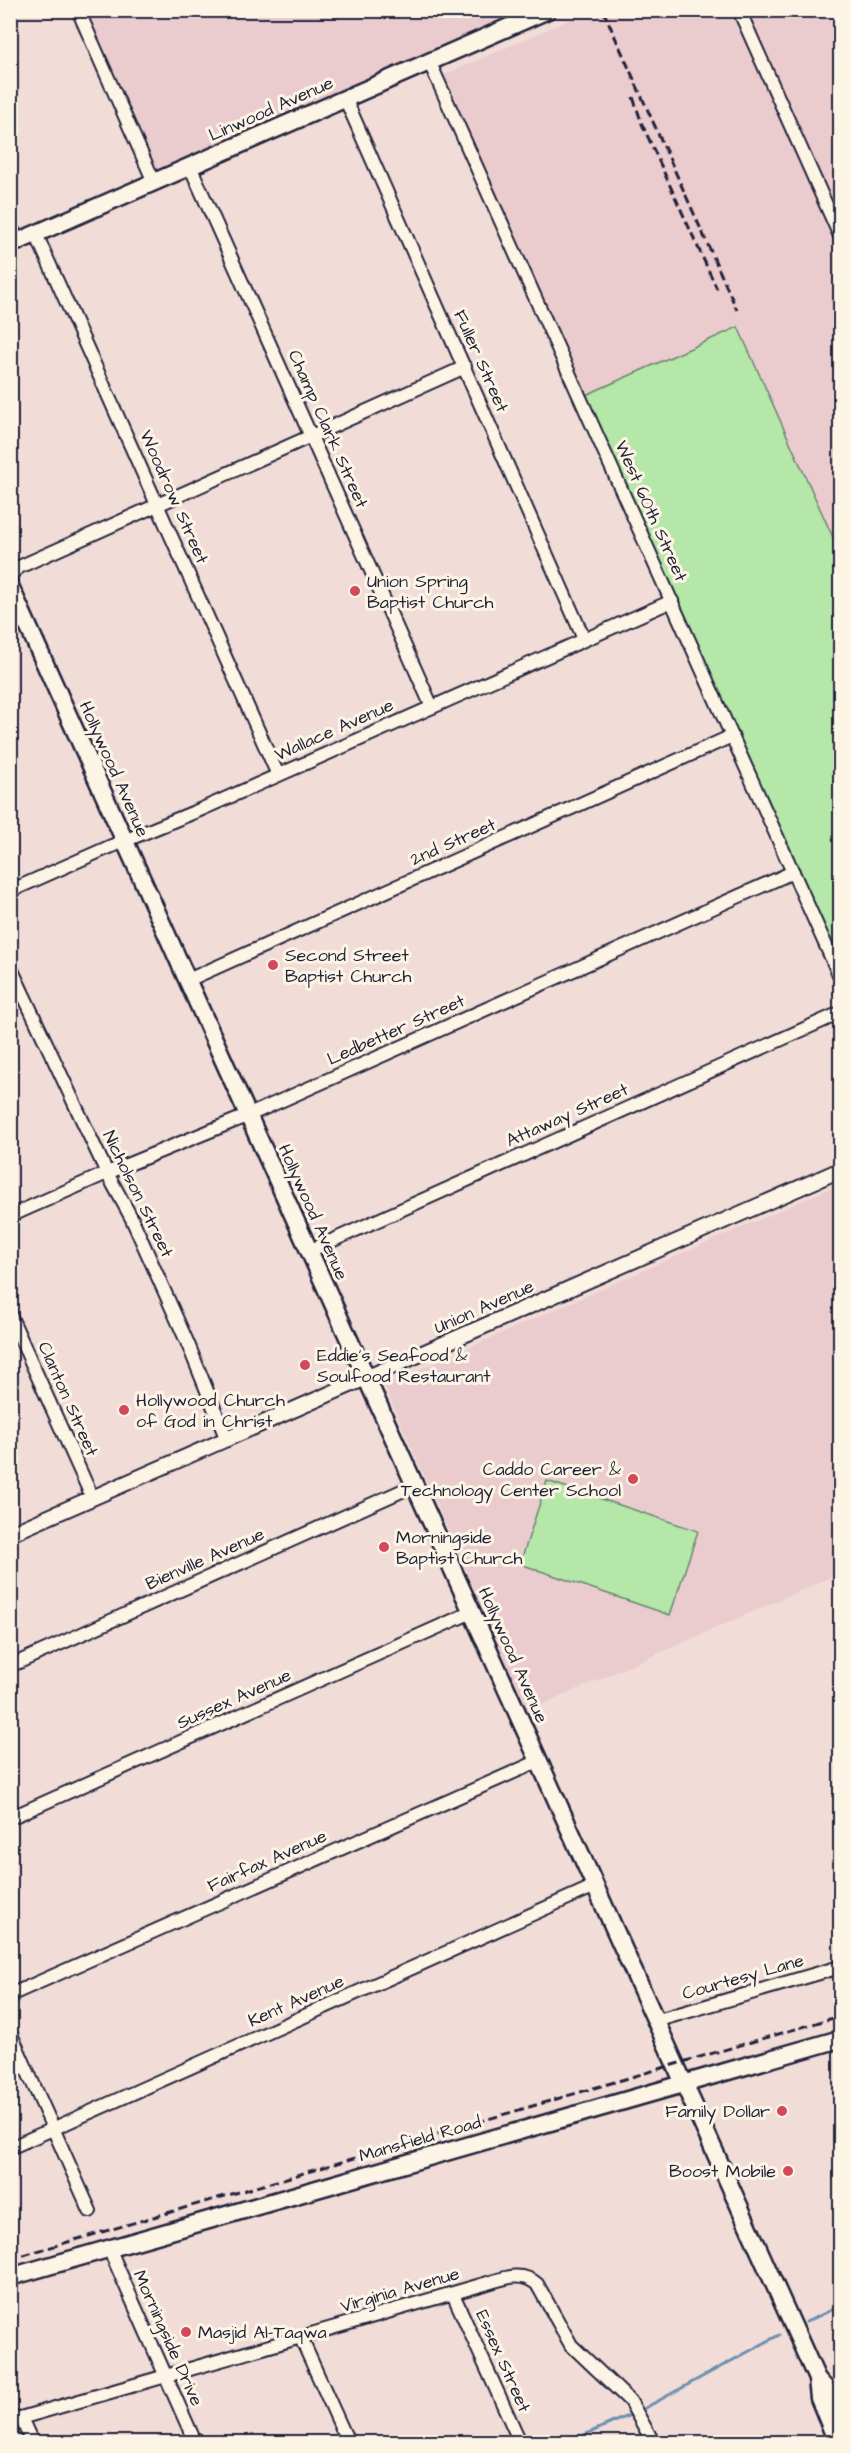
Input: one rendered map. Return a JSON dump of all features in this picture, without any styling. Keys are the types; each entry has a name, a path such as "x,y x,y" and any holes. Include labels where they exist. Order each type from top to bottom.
{"main road":[{"name":"Linwood Avenue","path":"14,244 548,10"},
{"name":"Hollywood Avenue","path":"10,586 817,2379 819,2398 837,2442"},
{"name":"Mansfield Road","path":"10,2277 840,2039"},
{"name":"Hollywood Avenue","path":"817,2379 830,2392 840,2415"}],"street":[{"path":"78,10 154,182"},
{"path":"739,10 840,236"},
{"name":"West 60th Street","path":"429,61 840,977"},
{"name":"Fuller Street","path":"345,98 584,639"},
{"name":"Champ Clark Street","path":"190,166 432,707"},
{"path":"10,225 14,244"},
{"name":"Woodrow Street","path":"36,234 278,774"},
{"path":"10,575 19,567 465,367"},
{"name":"Wallace Avenue","path":"10,891 672,601"},
{"name":"2nd Street","path":"188,980 732,736"},
{"name":"Ledbetter Street","path":"10,1216 107,1173 249,1115 793,872"},
{"name":"Nicholson Street","path":"10,966 107,1173 132,1219 227,1440"},
{"name":"Attaway Street","path":"309,1251 840,1013"},
{"name":"Union Avenue","path":"10,1534 840,1170"},
{"name":"Clanton Street","path":"10,1315 92,1497"},
{"name":"Bienville Avenue","path":"10,1666 415,1485"},
{"name":"Sussex Avenue","path":"10,1818 472,1612"},
{"name":"Fairfax Avenue","path":"10,1995 539,1761"},
{"name":"Kent Avenue","path":"10,2148 595,1886"},
{"name":"Courtesy Lane","path":"655,2021 840,1967"},
{"path":"10,2032 90,2211"},
{"name":"Morningside Drive","path":"109,2248 195,2442"},
{"name":"Virginia Avenue","path":"16,2420 513,2276 521,2276 537,2284 571,2345 630,2401 653,2442"},
{"name":"Essex Street","path":"453,2294 520,2442"},
{"path":"301,2338 348,2442"},
{"path":"16,2420 32,2442"}],"shaded area":[{"path":"84,11 520,11 161,169 156,166 146,150"},
{"path":"590,11 840,11 840,553 739,327 586,395 442,76"},
{"name":"Caddo Career & Technology Center School","path":"840,1184 840,1573 528,1711 384,1385"}],"green space":[{"path":"738,327 840,553 840,962 586,395"},
{"path":"547,1481 698,1531 670,1615 520,1564"}],"waterway":[{"path":"806,2322 840,2306"},
{"path":"645,2408 779,2335"},
{"path":"568,2442 630,2415"}],"railway":[{"path":"603,10 737,310"},
{"path":"633,97 642,124 717,289"},
{"path":"10,2259 840,2016"}],"place":[{"name":"Union Spring Baptist Church","path":"355,591"},
{"name":"Second Street Baptist Church","path":"273,965"},
{"name":"Eddie's Seafood & Soulfood Restaurant","path":"305,1365"},
{"name":"Hollywood Church of God in Christ","path":"124,1410"},
{"name":"Caddo Career & Technology Center School","path":"633,1479"},
{"name":"Morningside Baptist Church","path":"384,1547"},
{"name":"Family Dollar","path":"782,2111"},
{"name":"Boost Mobile","path":"788,2171"},
{"name":"Masjid Al-Taqwa","path":"186,2332"}]}
